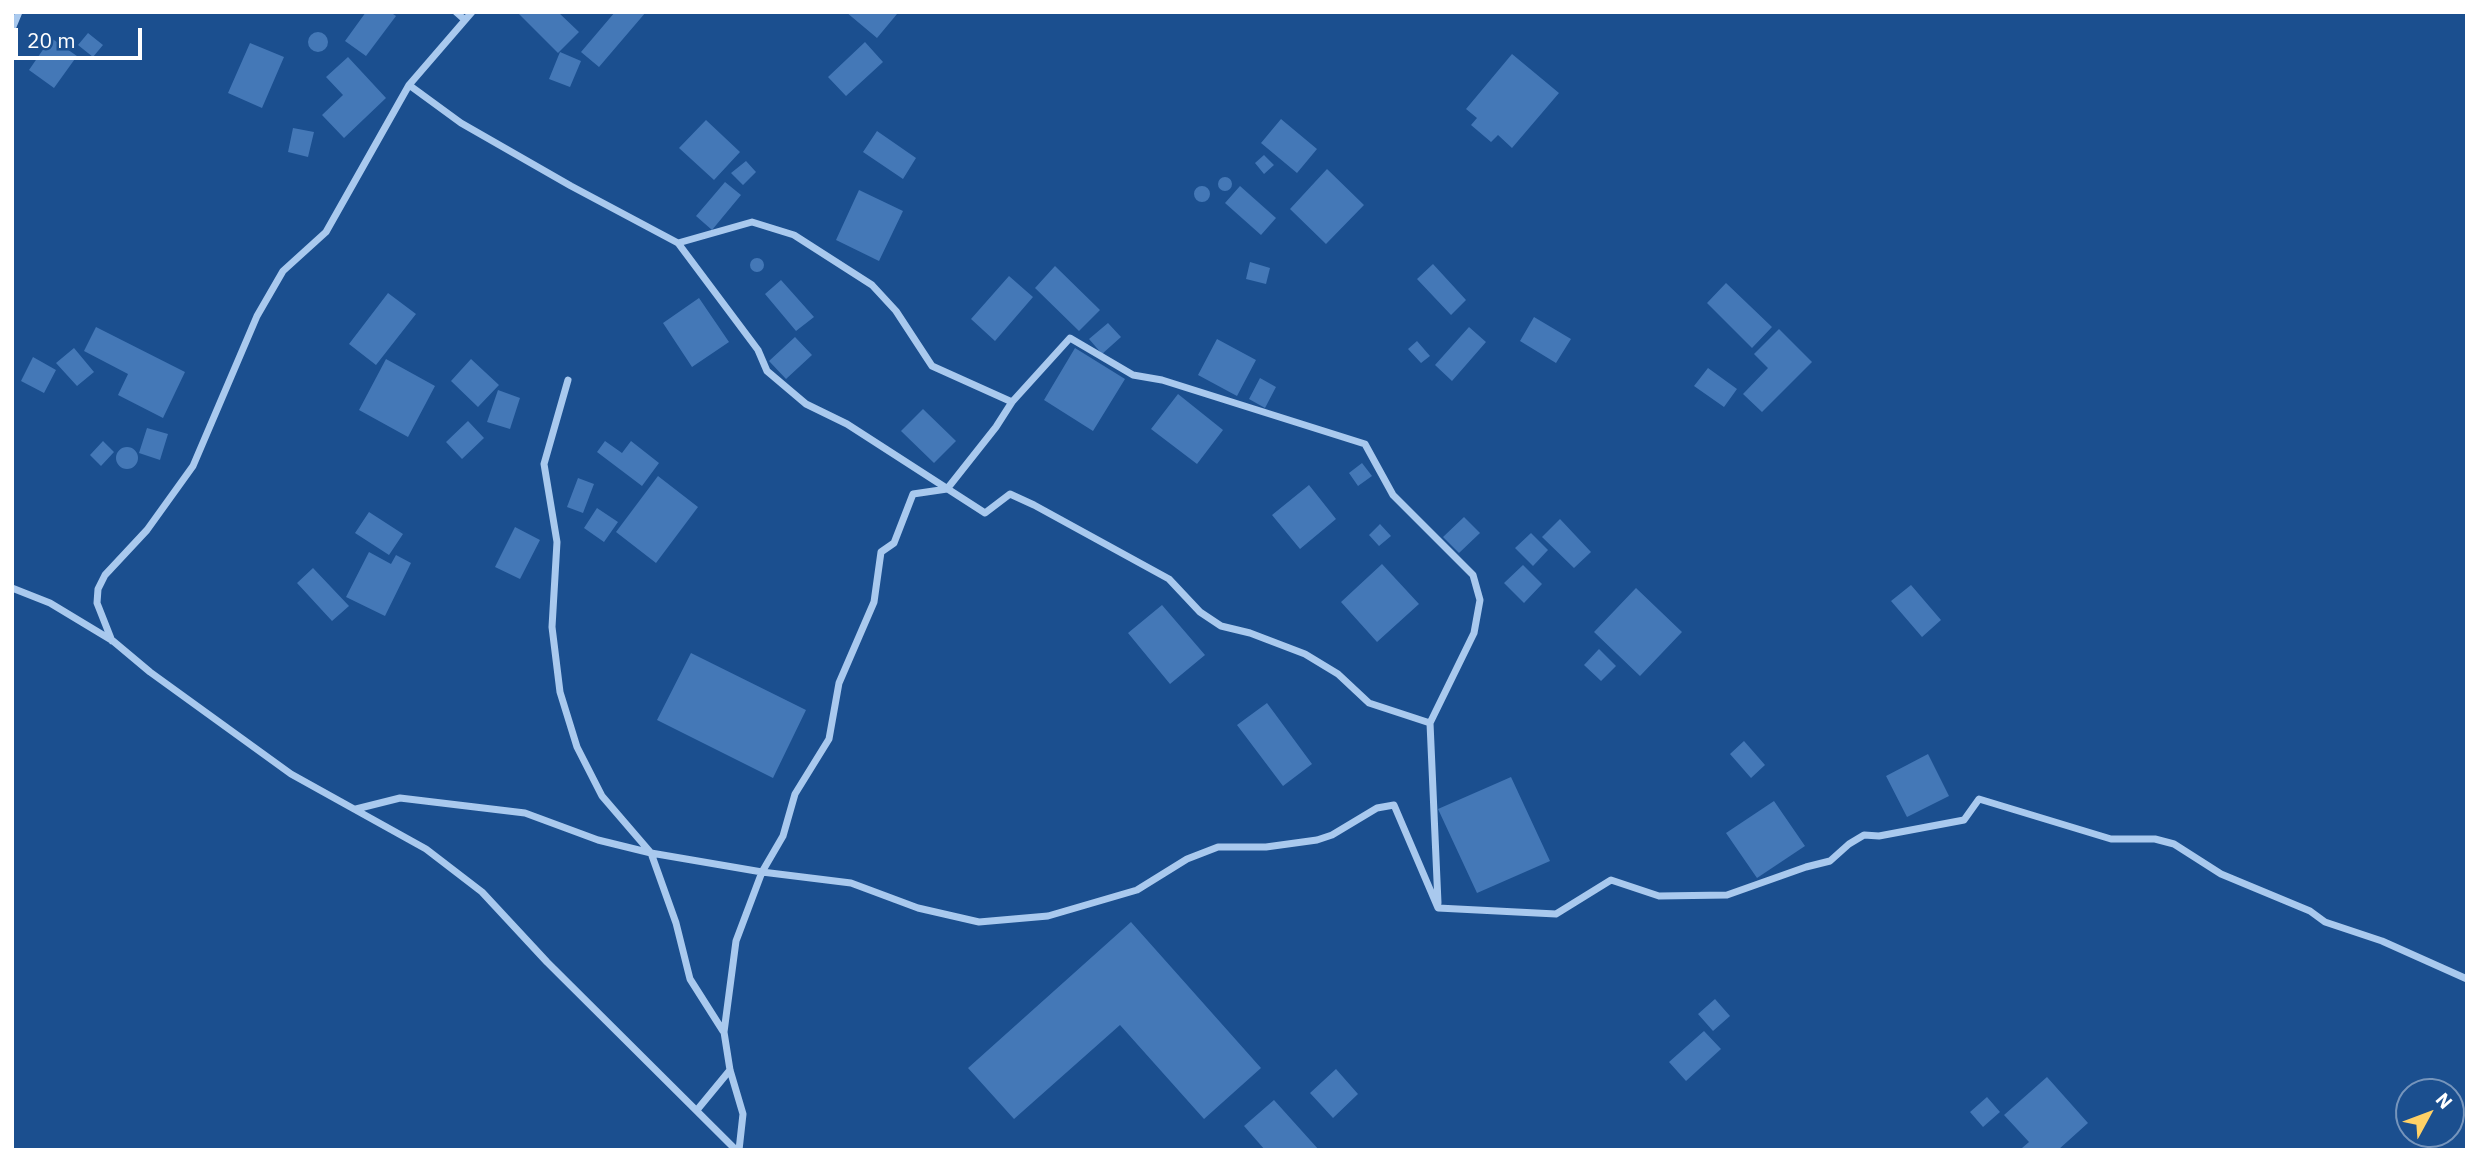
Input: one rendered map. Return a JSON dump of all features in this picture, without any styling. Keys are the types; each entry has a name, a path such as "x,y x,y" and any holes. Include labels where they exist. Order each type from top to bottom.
{"street":[{"path":"12,29 19,12"},
{"path":"456,12 465,20"},
{"path":"113,641 97,603 98,589 106,575 147,530 193,466 257,316 283,271 326,232 409,85 472,12"},
{"path":"409,85 461,123 678,243 758,350 767,371 806,404 847,424 985,513 1010,494 1034,505 1169,579 1200,612 1221,625 1305,654 1338,674 1369,703 1430,723"},
{"path":"678,243 752,222 794,234 873,285 896,311 932,366 1012,402"},
{"path":"737,1150 743,1114 730,1070 724,1032 736,941 762,872 783,836 795,794 829,739 839,683 874,602 881,552 894,543 913,494 947,489 996,427 1012,402 1070,338 1133,375 1162,380 1365,444 1392,495 1473,575 1480,600 1474,633 1430,723 1438,908"},
{"path":"569,380 544,464 557,542 552,627 560,692 577,747 602,796 651,853 676,923 690,979 724,1032"},
{"path":"12,587 50,603 113,641 150,672 291,774 426,849 481,892 547,962 737,1150"},
{"path":"356,809 400,797 525,813 598,840 651,853 762,872 851,883 918,908 979,922 1048,916 1137,890 1187,859 1218,847 1266,847 1317,840 1332,835 1377,808 1394,805 1438,908"},
{"path":"1438,908 1556,914 1611,880 1659,896 1727,895 1830,861 1864,835 1878,836 1964,820 1979,799 2111,839 2155,839 2175,844 2221,874 2310,911 2325,922 2382,941 2467,979"},
{"path":"698,1110 730,1070"}],"building":[{"path":"366,12 390,12 396,16 366,56 345,41"},
{"path":"517,12 558,12 579,32 558,53"},
{"path":"615,12 646,12 599,67 581,52"},
{"path":"846,12 895,12 897,14 877,38"},
{"path":"314,32 322,32 328,42 322,52 314,52 308,46 308,38"},
{"path":"88,33 103,45 93,57 78,45"},
{"path":"51,38 77,56 54,88 29,70"},
{"path":"865,42 883,62 846,96 828,77"},
{"path":"250,43 284,57 262,108 228,93"},
{"path":"560,52 581,61 570,87 549,79"},
{"path":"1512,54 1559,93 1512,148 1498,135 1491,142 1471,125 1477,118 1466,109"},
{"path":"348,57 386,98 344,138 322,115 343,95 326,77"},
{"path":"1281,119 1317,149 1297,173 1261,143"},
{"path":"706,120 740,152 714,180 679,148"},
{"path":"293,128 314,132 308,157 288,152"},
{"path":"877,131 916,158 903,179 863,152"},
{"path":"1264,155 1274,165 1264,174 1255,163"},
{"path":"746,161 756,172 743,185 731,173"},
{"path":"1327,169 1364,205 1326,244 1290,209"},
{"path":"1222,177 1228,177 1232,184 1228,191 1222,191 1218,187 1218,181"},
{"path":"725,182 741,195 712,230 696,216"},
{"path":"1202,186 1208,188 1208,200 1202,202 1196,200 1194,194 1196,188"},
{"path":"1240,186 1276,218 1261,235 1225,203"},
{"path":"859,190 903,211 879,261 836,240"},
{"path":"754,258 760,258 764,265 760,272 754,272 750,268 750,262"},
{"path":"1250,262 1270,268 1266,284 1246,279"},
{"path":"1433,264 1466,300 1451,315 1417,279"},
{"path":"1055,266 1100,310 1079,331 1035,288"},
{"path":"1009,276 1033,297 995,341 971,319"},
{"path":"781,280 814,317 796,331 765,294"},
{"path":"1726,283 1772,327 1752,348 1707,303"},
{"path":"388,293 416,314 376,365 349,344"},
{"path":"699,298 729,342 692,367 663,323"},
{"path":"1534,317 1571,339 1556,363 1520,341"},
{"path":"1108,323 1121,337 1102,354 1089,339"},
{"path":"96,327 185,372 163,418 118,395 128,374 84,351"},
{"path":"1469,327 1486,342 1452,381 1435,365"},
{"path":"1779,329 1812,362 1762,412 1743,394 1768,368 1754,354"},
{"path":"795,337 812,355 786,379 769,361"},
{"path":"1217,339 1256,360 1237,396 1198,375"},
{"path":"1417,341 1430,356 1421,363 1408,349"},
{"path":"74,348 94,372 77,386 56,363"},
{"path":"1075,348 1125,379 1093,431 1044,400"},
{"path":"33,357 56,370 44,393 21,381"},
{"path":"386,359 435,386 408,437 359,410"},
{"path":"471,359 499,385 478,407 451,381"},
{"path":"1708,368 1737,389 1724,407 1694,386"},
{"path":"1260,378 1276,387 1265,408 1249,399"},
{"path":"498,390 520,398 510,429 487,422"},
{"path":"1178,394 1223,430 1197,464 1151,429"},
{"path":"923,409 956,441 934,463 901,431"},
{"path":"468,421 484,438 462,459 446,442"},
{"path":"147,428 168,434 160,460 139,453"},
{"path":"103,441 114,452 101,466 90,455"},
{"path":"605,441 622,453 631,441 659,463 642,486 597,452"},
{"path":"127,447 135,450 138,458 135,466 127,469 119,466 116,458 119,450"},
{"path":"1362,463 1372,476 1358,486 1349,473"},
{"path":"658,476 698,507 656,563 616,532"},
{"path":"578,478 594,484 583,513 567,507"},
{"path":"1309,485 1336,519 1300,549 1272,515"},
{"path":"597,508 618,522 604,542 584,528"},
{"path":"369,512 403,534 389,555 355,533"},
{"path":"1464,517 1480,533 1459,553 1443,537"},
{"path":"1560,519 1591,552 1574,568 1542,537"},
{"path":"1380,524 1391,536 1379,546 1369,535"},
{"path":"515,527 540,540 520,579 495,567"},
{"path":"1531,533 1548,550 1533,566 1515,548"},
{"path":"369,552 391,564 396,555 411,563 385,616 346,597"},
{"path":"1382,564 1419,604 1377,642 1341,602"},
{"path":"1523,565 1542,584 1524,603 1504,583"},
{"path":"313,568 349,606 332,621 297,583"},
{"path":"1911,585 1941,620 1922,637 1891,601"},
{"path":"1636,588 1682,632 1640,676 1594,632"},
{"path":"1162,605 1205,655 1170,684 1128,633"},
{"path":"1599,649 1616,666 1601,681 1584,665"},
{"path":"691,653 806,710 773,778 657,720"},
{"path":"1267,703 1312,764 1283,786 1237,725"},
{"path":"1744,741 1765,765 1751,778 1730,754"},
{"path":"1928,754 1949,796 1907,817 1886,776"},
{"path":"1511,777 1550,861 1477,893 1438,809"},
{"path":"1774,801 1805,846 1757,878 1726,833"},
{"path":"1131,922 1261,1068 1204,1119 1120,1025 1014,1119 968,1068"},
{"path":"1715,999 1730,1016 1713,1031 1698,1014"},
{"path":"1704,1031 1721,1049 1686,1081 1669,1062"},
{"path":"1336,1069 1358,1094 1333,1118 1310,1093"},
{"path":"2047,1077 2088,1123 2058,1150 2024,1150 2022,1148 2029,1142 2004,1115"},
{"path":"1987,1097 2000,1112 1983,1127 1970,1112"},
{"path":"1274,1100 1319,1150 1265,1150 1244,1126"}]}
